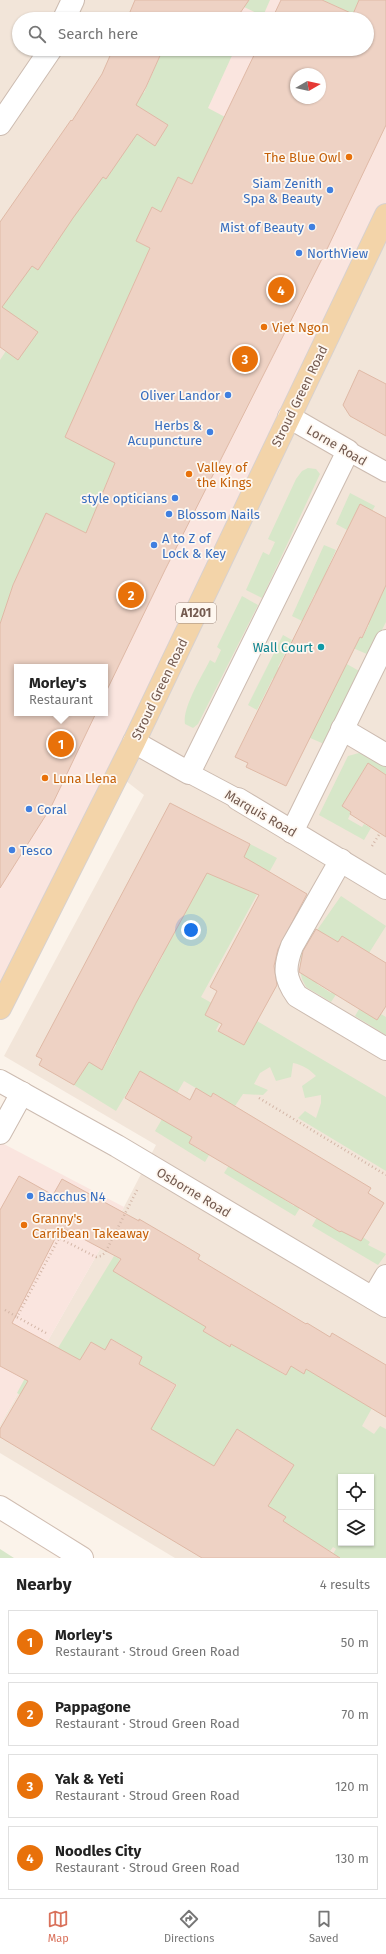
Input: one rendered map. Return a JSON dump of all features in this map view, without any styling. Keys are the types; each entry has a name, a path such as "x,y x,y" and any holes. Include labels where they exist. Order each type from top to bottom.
{"main road":[{"name":"Stroud Green Road","path":"0,1008 134,742 386,216"}],"street":[{"path":"67,12 73,0"},
{"path":"0,124 46,56"},
{"name":"Lorne Road","path":"289,417 348,451"},
{"path":"189,773 348,451"},
{"path":"292,832 385,645"},
{"path":"342,729 386,755"},
{"name":"Marquis Road","path":"134,742 189,773"},
{"name":"Marquis Road","path":"238,799 386,888"},
{"path":"341,860 292,946 286,960 286,974 290,986 297,996 386,1049"},
{"name":"Osborne Road","path":"0,1081 117,1146 380,1302"},
{"path":"0,1133 22,1093"},
{"path":"380,1302 386,1276"},
{"path":"0,1507 82,1558"}],"lane":[{"name":"Lorne Road","path":"348,451 386,472"},
{"name":"Marquis Road","path":"189,773 238,799"}],"path":[{"path":"259,1098 386,1175"},
{"path":"46,1230 96,1257 101,1256 105,1253 125,1214"},
{"path":"17,1317 60,1238"},
{"path":"5,1310 46,1334"}],"shaded area":[{"path":"0,0 244,0 238,12 12,12 12,56 217,56 136,241 0,572"},
{"path":"244,0 386,0 386,215 0,992 0,572 136,241 217,56 374,56 374,12 238,12"},
{"path":"386,215 386,1558 175,1558 0,1453 0,1425 124,1207 156,1145 4,1056 144,795 121,777"},
{"path":"0,1142 124,1207 0,1425"}],"green space":[{"path":"202,0 270,0 265,12 255,12 242,6 238,12 181,12"},
{"path":"322,0 359,0 354,12 349,12"},
{"path":"160,56 232,56 208,108 225,117 195,185 178,177 161,212 152,207 151,209 136,241 150,248 65,437 124,467 109,477 100,499 108,503 92,536 46,513 13,585 0,624 0,360 6,351 0,306 26,262 38,270 53,249 41,240 90,168 106,179 113,169 122,125 155,146 168,125 136,105 139,98 102,74 144,93"},
{"path":"308,468 316,469 320,474 262,598 246,590 263,552 269,555 275,542 268,539 296,479 302,471"},
{"path":"350,493 375,506 372,511 360,505 347,530 336,524"},
{"path":"324,545 336,550 323,579 328,599 315,593 302,621 292,616"},
{"path":"386,580 386,622 369,655 353,648 359,636 362,638 369,625 361,621 380,597"},
{"path":"242,596 258,605 198,724 193,728 185,724 189,701 210,660 215,663 221,650 217,647"},
{"path":"283,635 292,640 278,667 291,674 285,684 273,678 257,710 248,705"},
{"path":"345,663 361,672 324,744 308,737 329,685 335,688"},
{"path":"359,753 372,757 386,766 386,775 367,764 342,806 351,812 348,819 362,827 364,824 371,828 364,840 319,815 348,756"},
{"path":"250,844 277,858 201,997 226,1011 216,1030 244,1045 257,1021 386,1097 386,1171 298,1118 305,1111 316,1118 321,1103 321,1095 305,1098 302,1086 316,1076 311,1071 297,1064 293,1063 291,1077 276,1081 270,1067 260,1073 254,1084 268,1090 263,1095 243,1094 235,1106 213,1093 211,1097 184,1081 177,1093 140,1071 116,1111 74,1085 89,1062 103,1069 116,1045 101,1037 142,961 156,968 163,955 150,949 193,867 235,873"},
{"path":"341,896 386,926 369,953 342,936 338,942 325,934 304,967 320,977 317,984 331,993 335,987 339,990 331,1002 306,987 300,970 301,953"},
{"path":"362,1004 365,1007 363,1011 377,1020 381,1014 386,1017 386,1035 355,1016"},
{"path":"165,1114 193,1135 189,1143 201,1151 206,1144 213,1148 205,1162 155,1131"},
{"path":"233,1159 237,1162 233,1169 246,1177 251,1169 286,1189 282,1198 294,1206 298,1199 303,1203 295,1216 224,1173"},
{"path":"320,1212 328,1225 340,1232 345,1225 370,1242 368,1245 386,1254 378,1265 312,1226"},
{"path":"114,1256 120,1259 114,1271 141,1287 211,1318 204,1331 230,1346 238,1333 275,1356 270,1366 285,1375 291,1366 303,1373 307,1369 372,1408 362,1426 374,1434 380,1426 386,1429 386,1558 339,1558 333,1554 336,1549 333,1547 330,1551 320,1545 279,1530 286,1517 32,1402 17,1393 45,1341 58,1348","holes":["112,1339 142,1357 124,1389 79,1362 91,1342 105,1350","170,1381 177,1385 161,1412 154,1407"]},
{"path":"0,1549 14,1558 0,1558"}],"building":[{"path":"135,0 249,0 241,12 130,12"},
{"path":"281,0 322,0 349,12 275,12"},
{"path":"359,0 386,0 386,125 328,247 165,570 108,688 108,664 14,664 14,716 95,716 51,807 0,888 0,624 13,585 46,513 86,533 115,463 65,437 150,248 136,241 152,207 161,212 178,177 192,184 254,56 374,56 374,12 354,12"},
{"path":"110,56 160,56 136,105 168,125 155,146 137,134 106,179 103,177 73,218 38,270 32,266 2,307 38,332 18,360 0,347 0,222 71,120 72,121 102,74"},
{"path":"359,370 386,384 386,436 350,416 343,405"},
{"name":"Wall Court","path":"360,504 386,518 386,585 362,638 360,637 286,786 246,767 248,763 235,757"},
{"path":"368,763 386,775 386,837 350,814 351,812 342,806"},
{"path":"170,803 250,844 244,857 307,894 278,949 274,966 277,985 244,1045 218,1031 222,1024 205,1015 217,991 210,987 259,895 207,873 136,1003 102,1070 89,1062 74,1085 39,1065 42,1059 36,1056"},
{"path":"316,929 338,942 342,936 386,963 386,1006 377,1020 299,972 303,951"},
{"path":"140,1071 190,1100 196,1088 211,1097 213,1093 371,1188 368,1193 384,1203 361,1241 341,1231 340,1232 189,1143 192,1137 125,1098"},
{"path":"19,1176 53,1195 62,1179 139,1221 139,1219 180,1243 200,1255 198,1259 306,1324 307,1323 330,1337 332,1333 386,1365 386,1417 306,1369 304,1374 291,1366 286,1375 231,1344 230,1347 203,1331 206,1327 113,1271 121,1259 61,1227 12,1323 80,1360 91,1342 105,1350 111,1339 142,1357 139,1364 176,1385 151,1429 214,1466 237,1429 294,1465 268,1506 286,1517 283,1521 340,1558 202,1558 0,1437 0,1429 28,1381 0,1366 0,1210"}],"place":[{"name":"The Blue Owl","path":"349,157"},
{"name":"Siam Zenith Spa & Beauty","path":"330,190"},
{"name":"Mist of Beauty","path":"312,227"},
{"name":"NorthView","path":"299,253"},
{"name":"Noodles City","path":"281,290"},
{"name":"Viet Ngon","path":"264,327"},
{"name":"Yak & Yeti","path":"245,359"},
{"name":"Oliver Landor","path":"228,395"},
{"name":"Herbs & Acupuncture","path":"210,432"},
{"name":"Valley of the Kings","path":"189,474"},
{"name":"style opticians","path":"175,498"},
{"name":"Blossom Nails","path":"169,514"},
{"name":"A to Z of Lock & Key","path":"154,545"},
{"name":"Pappagone","path":"131,595"},
{"name":"Wall Court","path":"321,647"},
{"name":"Morley's","path":"61,744"},
{"name":"Luna Llena","path":"45,778"},
{"name":"Coral","path":"29,809"},
{"name":"Tesco","path":"12,850"},
{"name":"Bacchus N4","path":"30,1196"},
{"name":"Granny's Carribean Takeaway","path":"24,1225"}]}
